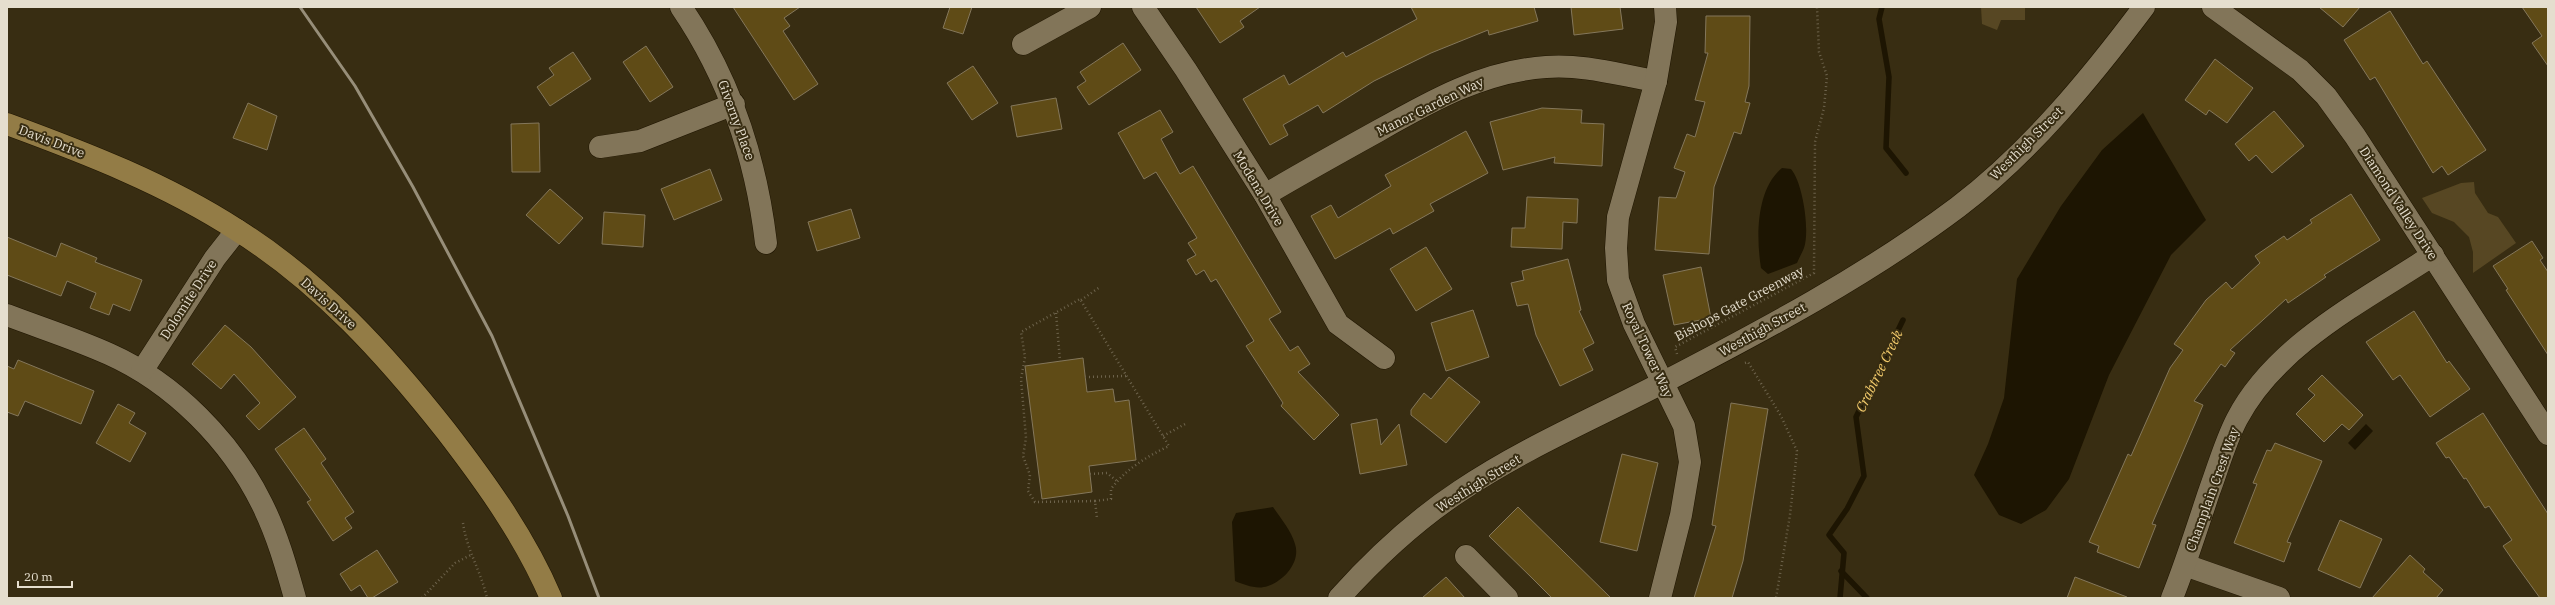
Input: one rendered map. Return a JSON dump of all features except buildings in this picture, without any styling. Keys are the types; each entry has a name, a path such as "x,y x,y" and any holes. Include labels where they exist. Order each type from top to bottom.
{"main road":[{"name":"Davis Drive","path":"7,124 138,176 237,230 323,295 369,340 413,389 499,503 551,598"}],"street":[{"name":"Giverny Place","path":"681,7 714,61 734,104 752,159 766,243"},
{"path":"1023,44 1090,7"},
{"name":"Modena Drive","path":"1143,7 1186,70 1265,195 1338,324 1384,358"},
{"name":"Royal Tower Way","path":"1660,598 1681,515 1690,462 1684,426 1634,324 1618,280 1616,248 1618,217 1656,81 1666,22 1665,7"},
{"name":"Westhigh Street","path":"1339,598 1368,566 1423,518 1460,491 1585,421 1663,383 1836,288 1884,259 1959,206 1999,171 2053,118 2087,80 2144,7"},
{"name":"Diamond Valley Drive","path":"2213,7 2295,65 2326,96 2355,136 2548,434"},
{"name":"Manor Garden Way","path":"1265,195 1410,113 1457,89 1499,74 1546,67 1574,67 1656,81"},
{"path":"600,146 640,141 734,104"},
{"name":"Dolomite Drive","path":"142,371 215,258 237,230"},
{"name":"Champlain Crest Way","path":"2172,598 2185,565 2224,451 2238,418 2269,374 2286,355 2312,334 2433,255"},
{"path":"7,315 109,354 142,371 210,428 237,462 262,503 271,523 295,598"},
{"path":"1466,556 1507,598"},
{"path":"2185,565 2279,598"}],"path":[{"name":"Bishops Gate Greenway","path":"1677,355 1675,347 1814,273 1815,142 1824,108 1826,76 1820,52 1817,7"},
{"path":"1081,300 1169,446 1139,461 1117,481 1111,490 1111,499 1095,501 1035,502 1028,491 1030,475 1023,456 1026,438 1021,379 1025,357 1022,332 1081,300 1100,287"},
{"path":"1056,313 1060,361"},
{"path":"1748,362 1781,416 1797,452 1790,515 1776,598"},
{"path":"1085,377 1127,376"},
{"path":"1163,436 1187,423"},
{"path":"1090,474 1107,473 1117,481"},
{"path":"1095,501 1097,518"},
{"path":"463,523 466,544 483,582 487,598"},
{"path":"422,598 455,563 471,554"}],"shaded area":[{"path":"1981,7 2025,7 2025,20 2001,20 1997,30 1982,24"},
{"path":"2143,113 2206,220 2171,255 2109,375 2069,479 2046,510 2021,524 1999,515 1974,475 1988,444 2004,398 2017,279 2061,206 2102,150"},
{"path":"1782,168 1791,169 1799,185 1806,219 1806,240 1797,263 1768,274 1761,268 1759,256 1760,214 1767,188 1773,177"},
{"path":"2474,182 2475,193 2488,213 2498,217 2516,243 2473,273 2473,252 2469,237 2454,222 2432,213 2422,198 2461,183"},
{"path":"2366,424 2373,431 2355,450 2348,443"},
{"path":"1273,507 1288,529 1295,544 1296,557 1290,570 1280,580 1264,587 1255,587 1235,581 1232,522 1236,513"}],"waterway":[{"name":"Crabtree Creek","path":"1882,7 1879,19 1889,77 1886,148 1906,173"},
{"name":"Crabtree Creek","path":"1840,598 1844,553 1829,535 1847,509 1864,476 1856,417 1903,320"},
{"path":"1841,571 1867,598"}],"railway":[{"path":"300,7 355,86 413,187 492,336 568,516 599,598"}]}
